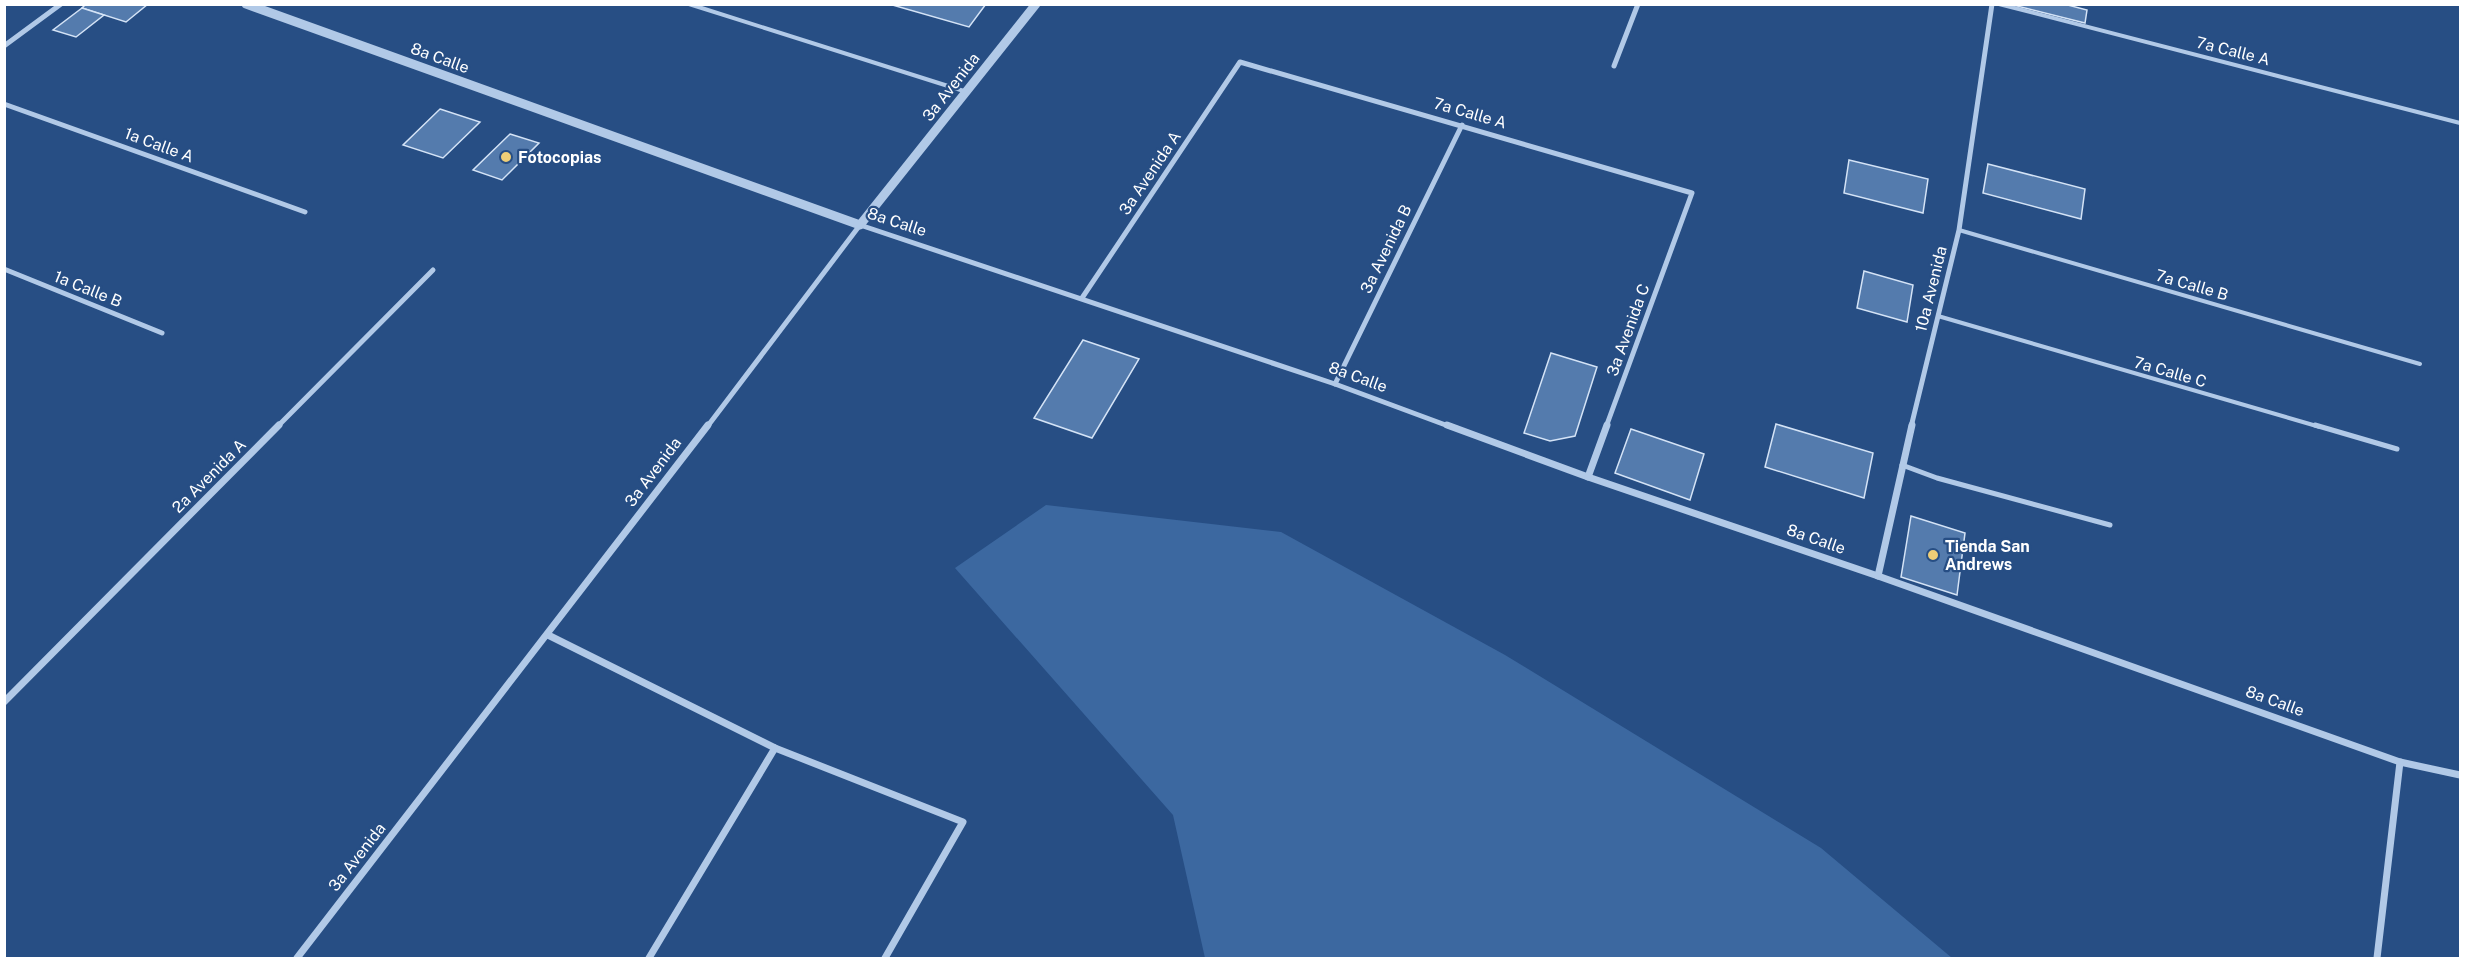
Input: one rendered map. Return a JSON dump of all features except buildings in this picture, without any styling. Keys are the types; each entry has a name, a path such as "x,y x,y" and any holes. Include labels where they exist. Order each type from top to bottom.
{"street":[{"path":"4,46 61,4"},
{"name":"8a Calle","path":"246,4 860,225 1335,384 1588,477 1878,576 2400,762 2460,775"},
{"name":"3a Avenida","path":"297,958 548,635 860,225 1036,4"},
{"path":"1614,66 1638,4"},
{"name":"10a Avenida","path":"1878,576 1902,465 1959,230 1992,4"},
{"name":"7a Calle A","path":"1240,62 1692,193"},
{"name":"3a Avenida A","path":"1082,298 1240,62"},
{"name":"1a Calle A","path":"4,104 305,212"},
{"name":"3a Avenida B","path":"1335,384 1462,125"},
{"name":"3a Avenida C","path":"1588,477 1692,193"},
{"name":"1a Calle B","path":"4,270 162,333"},
{"name":"2a Avenida A","path":"4,702 433,270"},
{"path":"548,635 775,748 963,822 885,958"},
{"path":"649,958 775,748"},
{"path":"2377,958 2400,762"}],"lane":[{"path":"689,4 967,92"},
{"name":"7a Calle A","path":"1999,4 2460,123"},
{"name":"7a Calle B","path":"1959,230 2420,364"},
{"name":"7a Calle C","path":"1938,316 2397,449"},
{"path":"1902,465 1937,478 2110,525"}],"shaded area":[{"path":"1046,505 1281,532 1505,655 1821,848 1952,958 1205,958 1173,815 955,568"}],"place":[{"name":"Fotocopias","path":"506,157"},
{"name":"Tienda San Andrews","path":"1933,555"}]}
